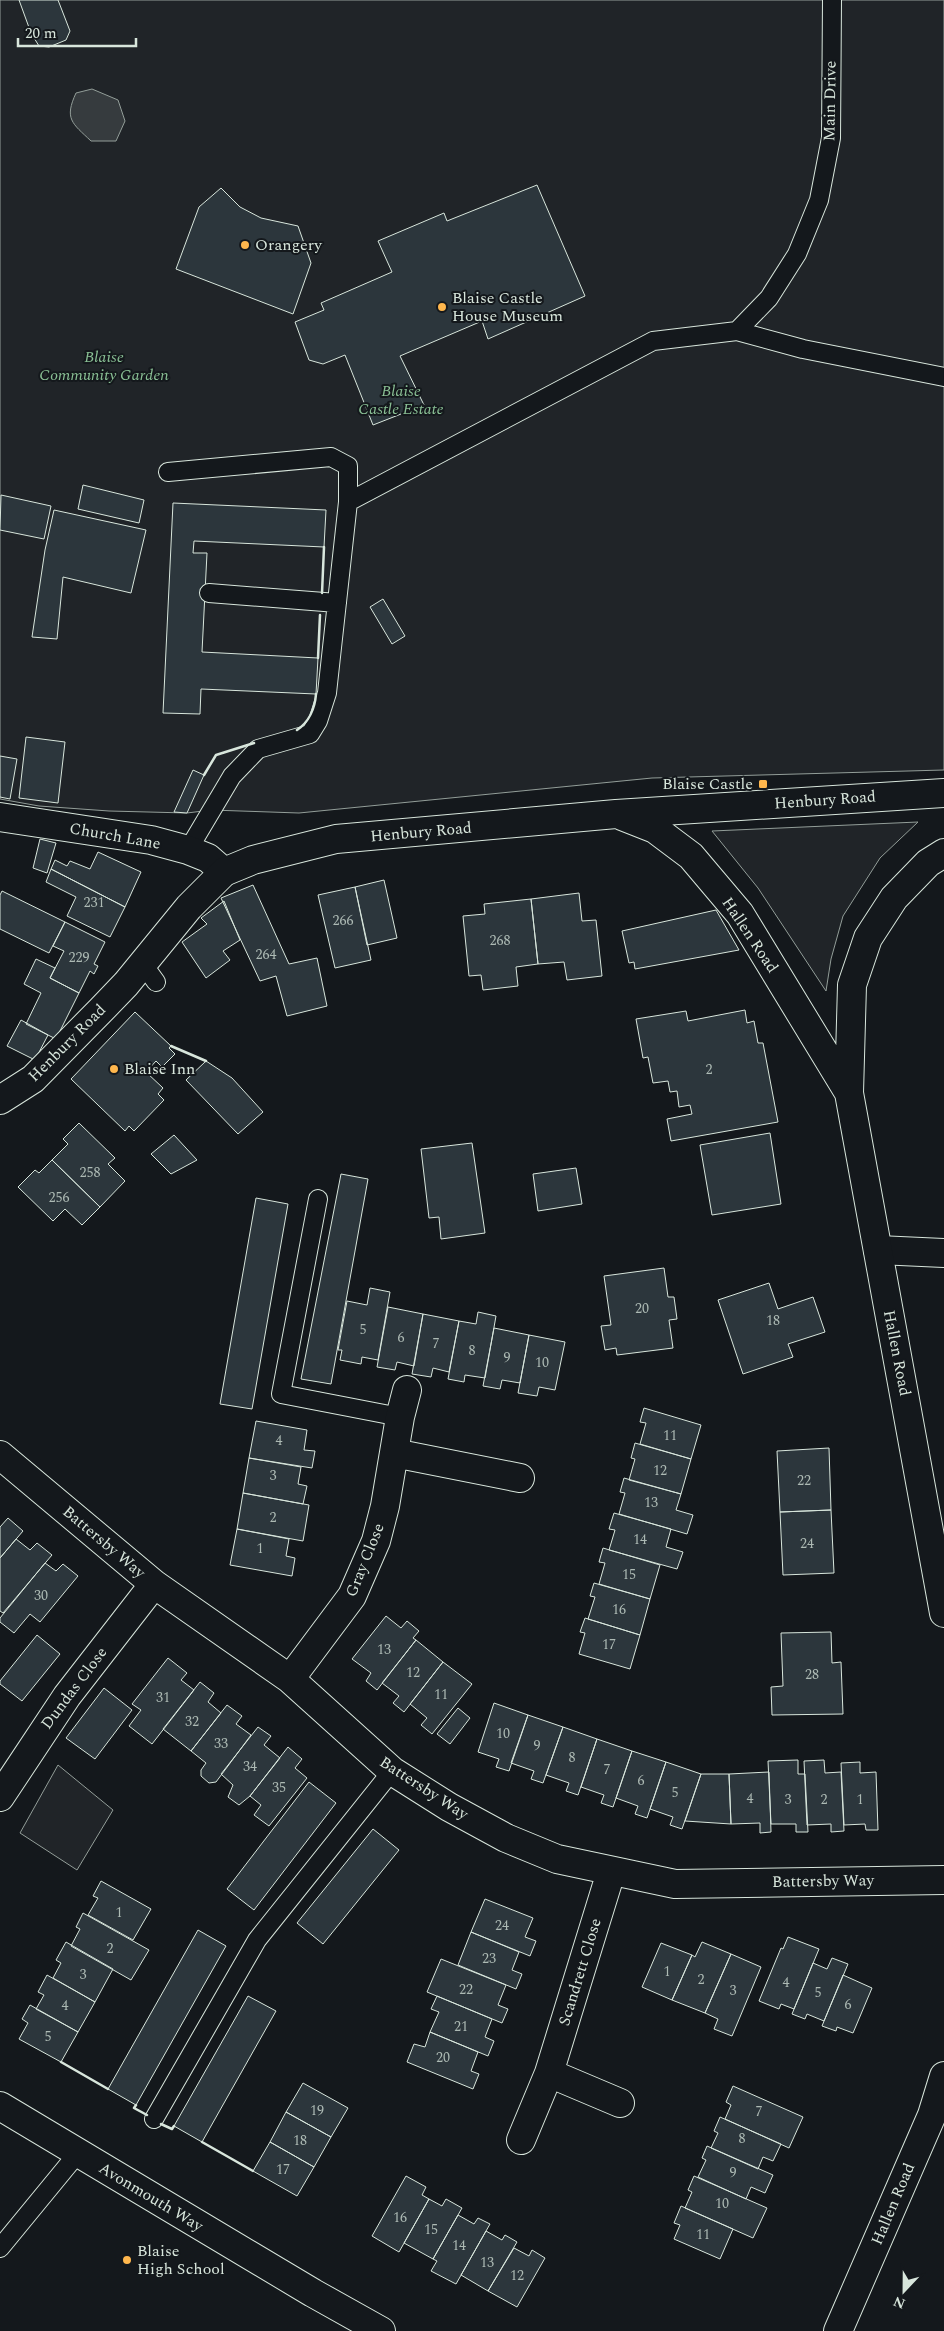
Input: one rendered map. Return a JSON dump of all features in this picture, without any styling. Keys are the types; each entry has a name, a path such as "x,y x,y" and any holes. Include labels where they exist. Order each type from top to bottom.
{"main road":[{"name":"Henbury Road","path":"0,1100 33,1079 126,984 149,973 189,907 224,872 253,860 336,839 616,814 944,793"},
{"name":"Hallen Road","path":"616,814 655,828 691,856 740,914 849,1094"},
{"name":"Church Lane","path":"0,817 151,840 188,850 208,858 224,872"},
{"name":"Hallen Road","path":"944,853 928,863 894,898 868,938 852,985 849,1094 944,1614"},
{"path":"878,1250 944,1253"},
{"name":"Gray Close","path":"290,1679 352,1596 376,1541 386,1506 400,1417 407,1390"},
{"path":"394,1453 520,1478"},
{"name":"Battersby Way","path":"0,1455 154,1584 290,1679 392,1771 449,1808 506,1838 557,1859 674,1884 944,1880"},
{"name":"Dundas Close","path":"0,1797 67,1696 154,1584"},
{"name":"Scandrett Close","path":"521,2140 549,2072 611,1872"},
{"path":"549,2072 620,2103"},
{"name":"Hallen Road","path":"838,2331 932,2115 944,2076"},
{"name":"Avonmouth Way","path":"0,2106 78,2154 381,2331"}],"lane":[{"name":"Main Drive","path":"737,330 769,298 788,269 797,254 819,200 831,138 832,0"},
{"path":"348,502 653,341 737,330 803,349 944,377"},
{"path":"168,472 331,456 348,466 348,502 327,693 318,721 310,734 258,749 232,776 188,850"},
{"path":"209,594 337,603"},
{"path":"318,1199 281,1394 400,1417"},
{"path":"154,2120 257,1940 392,1771"},
{"path":"0,2248 78,2154"}],"green space":[{"name":"Blaise Castle Estate","path":"0,0 944,0 944,770 652,778 299,813 211,810 187,813 109,811 39,806 0,799"},
{"path":"918,822 880,858 843,916 831,959 826,991 758,888 712,831"},
{"path":"58,1765 113,1810 77,1870 20,1833"}],"shaded area":[{"path":"92,89 118,100 125,121 116,141 91,141 79,130 72,120 70,115 76,93"}],"building":[{"path":"19,0 58,0 70,31 66,40 49,47 39,46 31,33"},
{"name":"Blaise Castle House Museum","path":"537,185 585,296 488,339 482,321 400,356 424,405 373,425 345,355 323,364 309,360 295,322 324,310 321,303 392,272 378,241 444,213 447,221"},
{"name":"Orangery","path":"221,188 240,207 261,218 298,226 311,263 293,314 176,269 199,207"},
{"path":"83,485 144,500 139,523 78,509"},
{"path":"1,495 51,506 44,539 0,530"},
{"path":"173,503 326,510 324,547 194,541 193,553 207,553 202,652 318,658 316,694 201,689 200,714 163,713"},
{"path":"54,510 146,530 131,593 63,577 57,639 32,637 45,550"},
{"path":"383,599 405,636 392,644 370,607"},
{"path":"26,737 65,742 58,803 19,798"},
{"path":"0,756 17,759 10,799 0,797"},
{"path":"193,770 204,775 187,813 174,812"},
{"path":"40,839 56,843 47,873 33,868"},
{"path":"98,852 141,872 125,907 51,869 55,860 67,866 70,861 90,869"},
{"path":"51,869 125,907 110,937 67,916 76,897 46,882"},
{"path":"384,880 397,938 367,945 355,887"},
{"path":"253,885 289,964 317,958 327,1006 287,1016 276,976 260,981 221,898"},
{"path":"355,887 371,960 335,968 318,895"},
{"path":"2,891 65,922 49,953 0,929 0,895"},
{"path":"579,893 582,921 596,920 602,976 567,980 564,962 538,964 531,899"},
{"path":"531,899 538,964 516,967 518,986 483,990 481,975 469,976 463,916 485,914 484,904"},
{"path":"224,901 240,940 223,951 230,960 206,978 182,942 207,924 201,918"},
{"path":"716,910 739,950 635,969 634,962 629,963 622,931"},
{"path":"65,922 105,942 94,964 98,966 94,974 90,971 79,993 50,978 64,951 53,946"},
{"path":"36,959 55,968 50,978 79,993 56,1039 26,1024 41,993 24,984"},
{"path":"745,1010 747,1023 754,1021 758,1043 763,1043 778,1122 671,1141 667,1119 692,1114 690,1105 679,1107 677,1091 670,1092 668,1081 653,1083 648,1057 643,1058 636,1019 686,1011 688,1021"},
{"name":"Blaise Inn","path":"135,1012 171,1046 169,1048 175,1054 162,1067 156,1061 146,1072 163,1088 158,1094 164,1100 134,1131 129,1126 125,1131 71,1079"},
{"path":"21,1020 48,1035 35,1060 7,1046"},
{"path":"206,1061 232,1078 263,1112 238,1134 186,1080"},
{"path":"79,1123 115,1158 108,1164 125,1181 100,1207 52,1160 68,1144 63,1139"},
{"path":"770,1133 781,1204 712,1215 700,1145"},
{"path":"174,1135 197,1160 171,1174 151,1154"},
{"path":"472,1143 485,1233 441,1239 439,1217 429,1218 421,1149"},
{"path":"52,1160 100,1207 82,1225 65,1209 53,1221 18,1187 35,1170 39,1173"},
{"path":"576,1168 582,1204 538,1211 533,1174"},
{"path":"341,1174 368,1179 331,1384 301,1379"},
{"path":"256,1198 288,1204 252,1409 220,1404"},
{"path":"664,1268 668,1297 674,1297 677,1319 669,1320 673,1348 617,1355 616,1348 605,1350 601,1326 611,1325 604,1276"},
{"path":"769,1283 778,1309 813,1297 825,1332 788,1344 793,1357 743,1374 718,1300"},
{"path":"370,1288 390,1292 378,1360 362,1357 361,1364 340,1360 342,1350 338,1350 347,1301 367,1305"},
{"path":"388,1307 423,1314 414,1366 397,1362 395,1370 377,1367"},
{"path":"478,1312 496,1316 485,1378 465,1375 464,1382 448,1379 459,1321 476,1324"},
{"path":"423,1314 459,1321 449,1372 433,1368 431,1377 412,1374"},
{"path":"494,1328 529,1335 520,1383 502,1380 500,1389 483,1386"},
{"path":"529,1335 565,1342 555,1390 539,1387 537,1396 518,1393"},
{"path":"644,1408 701,1425 691,1459 640,1444 646,1423 640,1422"},
{"path":"256,1421 307,1430 304,1450 315,1451 312,1468 249,1458"},
{"path":"635,1443 691,1459 681,1494 629,1480 635,1459 631,1458"},
{"path":"829,1448 831,1510 780,1512 777,1451"},
{"path":"249,1458 301,1467 298,1484 307,1486 303,1504 243,1493"},
{"path":"624,1478 681,1494 676,1510 693,1515 687,1534 619,1514 625,1493 620,1492"},
{"path":"243,1493 309,1505 303,1541 237,1529"},
{"path":"831,1510 834,1573 783,1575 780,1512"},
{"path":"614,1513 671,1529 666,1547 683,1552 677,1569 609,1550 615,1530 609,1529"},
{"path":"8,1518 23,1531 0,1558 0,1527"},
{"path":"237,1529 289,1539 286,1556 295,1558 292,1576 230,1565"},
{"path":"16,1539 30,1550 37,1543 52,1555 3,1613 0,1611 0,1558"},
{"path":"603,1548 660,1565 650,1599 599,1584 605,1563 599,1562"},
{"path":"45,1563 56,1571 63,1564 78,1576 40,1622 30,1614 14,1633 0,1622 0,1618"},
{"path":"594,1583 650,1599 640,1635 588,1619 595,1597 590,1596"},
{"path":"386,1616 401,1628 407,1621 419,1631 413,1638 416,1640 377,1690 366,1681 371,1673 352,1659"},
{"path":"585,1618 640,1635 630,1669 579,1654 585,1633 580,1632"},
{"path":"831,1632 832,1663 841,1662 843,1714 772,1715 771,1687 783,1686 781,1633"},
{"path":"37,1635 60,1654 22,1701 0,1684 0,1681"},
{"path":"416,1640 443,1662 404,1712 393,1703 399,1696 382,1683"},
{"path":"168,1658 187,1673 181,1680 194,1690 152,1744 129,1726 141,1710 132,1704"},
{"path":"443,1662 472,1684 432,1734 421,1725 427,1718 410,1704"},
{"path":"200,1682 214,1693 208,1702 221,1713 191,1751 163,1729"},
{"path":"104,1688 132,1710 95,1759 66,1738"},
{"path":"494,1703 528,1715 509,1771 496,1767 499,1759 478,1752"},
{"path":"227,1705 242,1716 236,1724 251,1735 216,1782 209,1783 201,1776 201,1770 206,1763 191,1751"},
{"path":"458,1708 470,1718 450,1744 437,1734"},
{"path":"528,1715 563,1727 543,1783 531,1779 534,1771 511,1763"},
{"path":"258,1727 271,1736 264,1745 280,1758 250,1796 239,1805 228,1797 233,1785 221,1774"},
{"path":"563,1727 597,1739 578,1795 566,1791 569,1783 546,1775"},
{"path":"597,1739 632,1751 613,1807 601,1803 604,1795 581,1787"},
{"path":"288,1747 302,1759 295,1768 307,1778 269,1826 254,1815 261,1805 250,1796"},
{"path":"632,1751 666,1762 647,1818 635,1814 638,1806 616,1798"},
{"path":"798,1760 798,1774 805,1774 808,1832 796,1832 796,1824 771,1824 768,1761"},
{"path":"824,1760 825,1773 841,1772 844,1831 831,1832 831,1824 807,1825 804,1761"},
{"path":"666,1762 701,1774 682,1829 670,1825 673,1817 650,1809"},
{"path":"860,1762 860,1773 876,1772 878,1830 866,1830 865,1824 844,1825 841,1763"},
{"path":"769,1772 771,1832 760,1833 760,1823 731,1824 729,1774"},
{"path":"701,1774 729,1774 731,1824 685,1821"},
{"path":"309,1782 336,1803 254,1910 227,1889"},
{"path":"373,1829 399,1850 323,1944 297,1923"},
{"path":"101,1881 151,1909 133,1940 88,1915 98,1898 93,1896"},
{"path":"485,1899 533,1918 525,1937 536,1941 530,1956 471,1932"},
{"path":"83,1913 149,1950 131,1980 71,1946 80,1929 76,1927"},
{"path":"198,1930 226,1946 136,2105 108,2089"},
{"path":"471,1932 519,1952 512,1970 522,1974 516,1989 458,1965"},
{"path":"788,1937 819,1949 794,2009 781,2004 779,2009 759,2001 781,1948 783,1949"},
{"path":"66,1942 113,1969 95,2002 53,1978 61,1963 56,1960"},
{"path":"702,1942 731,1954 705,2013 672,2000 692,1955 695,1957"},
{"path":"661,1943 692,1955 672,2000 642,1987"},
{"path":"731,1954 761,1967 732,2036 714,2029 718,2019 705,2013"},
{"path":"832,1958 848,1964 824,2021 807,2014 805,2019 792,2014 813,1963 827,1969"},
{"path":"441,1959 506,1985 498,2005 508,2009 502,2023 427,1992"},
{"path":"47,1975 95,2002 78,2032 36,2009 44,1995 38,1992"},
{"path":"843,1975 872,1988 853,2033 837,2027 836,2031 822,2026"},
{"path":"248,1996 276,2011 202,2142 174,2126"},
{"path":"437,1996 492,2019 485,2037 494,2041 488,2056 430,2032 439,2012 431,2009"},
{"path":"30,2005 78,2032 61,2062 19,2039 28,2023 22,2019"},
{"path":"430,2032 478,2052 471,2071 479,2074 473,2089 407,2062 414,2044 425,2047"},
{"path":"303,2083 348,2108 331,2137 286,2112"},
{"path":"733,2086 803,2117 789,2148 725,2119 731,2105 726,2102"},
{"path":"286,2112 331,2137 314,2167 270,2142"},
{"path":"720,2117 781,2144 773,2161 763,2157 758,2169 711,2148 718,2133 714,2131"},
{"path":"270,2142 314,2167 297,2196 253,2171"},
{"path":"707,2146 773,2175 765,2193 751,2187 746,2199 698,2177 706,2160 702,2158"},
{"path":"406,2176 426,2187 422,2195 429,2199 399,2252 372,2236"},
{"path":"694,2176 767,2208 753,2238 685,2208 692,2192 688,2190"},
{"path":"429,2199 442,2206 446,2199 462,2208 433,2259 404,2243"},
{"path":"681,2206 733,2229 720,2259 674,2239 680,2225 674,2223"},
{"path":"458,2215 474,2224 478,2218 490,2224 456,2284 431,2271 437,2261 433,2259"},
{"path":"486,2231 502,2240 505,2235 517,2242 488,2291 461,2275"},
{"path":"514,2248 529,2256 532,2250 545,2258 517,2307 488,2291"}],"wall":[{"path":"322,593 324,547"},
{"path":"318,658 320,615"},
{"path":"297,730 311,714 316,694"},
{"path":"204,775 216,755 254,743"},
{"path":"171,1046 206,1061"},
{"path":"61,2062 108,2089"},
{"path":"136,2105 134,2108 147,2115"},
{"path":"161,2124 172,2129 174,2126"},
{"path":"202,2142 253,2171"}],"place":[{"name":"Orangery","path":"245,245"},
{"name":"Blaise Castle House Museum","path":"442,307"},
{"name":"Blaise Castle","path":"763,784"},
{"name":"Blaise Inn","path":"114,1069"},
{"name":"Blaise High School","path":"127,2260"}],"park label":[{"name":"Blaise Community Garden","path":"104,366"}]}
